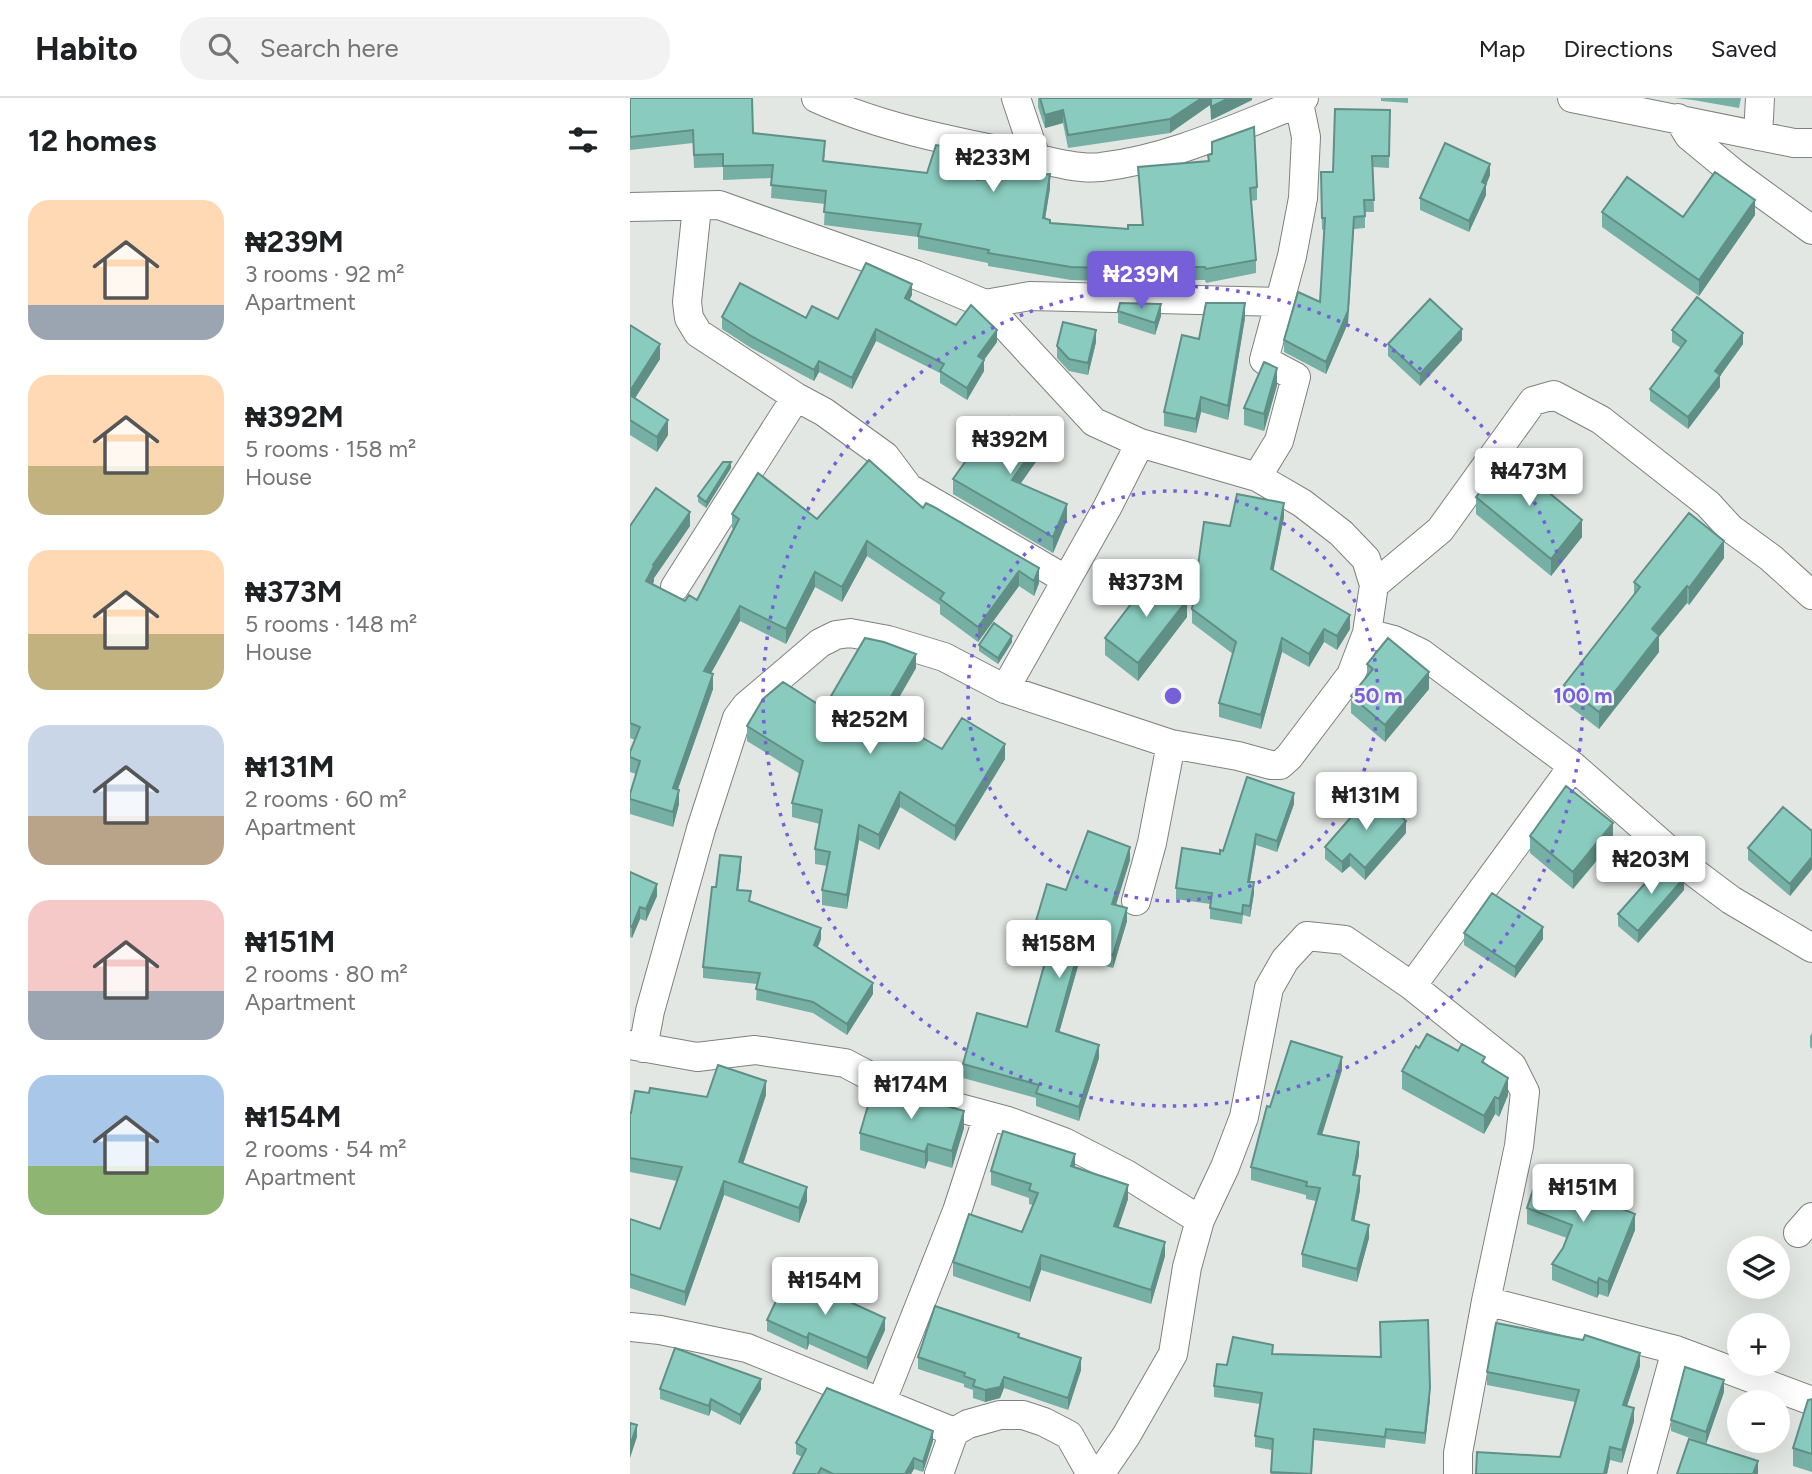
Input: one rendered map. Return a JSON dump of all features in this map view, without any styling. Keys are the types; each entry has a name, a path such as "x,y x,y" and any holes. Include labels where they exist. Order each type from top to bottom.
{"street":[{"path":"816,98 843,110 951,141 1098,168 1165,154 1300,100 1306,137 1303,198 1292,256 1264,360 1297,377 1279,441 1257,477"},
{"path":"1016,98 1036,158"},
{"path":"1573,98 1758,136 1812,143"},
{"path":"1758,136 1760,98"},
{"path":"1678,118 1689,136 1735,174 1812,230"},
{"path":"630,207 719,205 916,275 985,304 1094,422 1140,443 1257,477 1302,503 1341,533 1366,559 1374,585 1367,634 1351,675 1289,757 1280,765 1171,744 1005,689 944,657 888,640 849,633 836,635 820,643 746,706 737,718 701,829 650,1011 637,1046 697,1057 755,1050 845,1063 900,1092 988,1115 1074,1147 1126,1174 1200,1220"},
{"path":"697,207 687,303 689,318 698,333 796,397 824,412 884,456 909,488 1065,579"},
{"path":"985,304 1030,296 1279,302"},
{"path":"1374,585 1440,530 1533,401 1554,395 1601,420 1676,478 1708,503 1730,528 1771,558 1812,595"},
{"path":"675,587 796,397"},
{"path":"1005,689 1140,443"},
{"path":"1367,634 1394,640 1421,653 1573,766 1713,887 1812,948"},
{"path":"1136,901 1152,843 1171,744"},
{"path":"1412,986 1573,766"},
{"path":"1100,1474 1126,1436 1173,1354 1186,1267 1200,1220 1225,1167 1244,1117 1269,988 1285,960 1307,936 1345,940 1412,986 1512,1066 1525,1092 1519,1146 1486,1301 1458,1453 1458,1474"},
{"path":"881,1403 957,1211 988,1115"},
{"path":"1486,1301 1676,1350 1812,1401"},
{"path":"630,1326 747,1348 954,1432"},
{"path":"1642,1474 1676,1350"},
{"path":"939,1474 954,1432 968,1424 1000,1415 1023,1415 1069,1435 1091,1474"}],"building":[{"path":"630,98 752,98 753,133 825,141 823,161 927,173 936,145 974,151 977,180 1050,174 1043,218 1050,220 1050,223 1128,229 1128,225 1143,225 1138,167 1209,161 1212,142 1254,127 1257,187 1250,188 1256,260 1206,269 1071,267 988,253 989,250 918,236 921,224 824,212 826,191 771,185 773,165 723,166 723,154 694,155 693,130 630,137"},
{"path":"1040,98 1202,98 1170,119 1068,135 1063,110 1045,115"},
{"path":"1211,98 1229,98 1211,107"},
{"path":"1335,109 1390,110 1389,156 1372,156 1374,200 1364,200 1365,216 1354,217 1348,311 1326,362 1284,340 1298,292 1320,302 1325,218 1322,218 1321,172 1333,172"},
{"path":"1445,143 1490,164 1482,182 1486,184 1469,221 1420,198"},
{"path":"1715,172 1755,200 1699,280 1602,212 1627,177 1683,217"},
{"path":"866,263 912,284 905,298 956,325 971,305 997,330 978,356 984,360 967,388 940,371 944,364 876,329 852,378 819,361 814,370 722,317 740,283 806,318 812,306 838,319"},
{"path":"1697,297 1743,333 1715,371 1720,375 1688,417 1650,389 1686,341 1672,330"},
{"path":"1430,299 1462,329 1420,374 1388,344"},
{"path":"1120,303 1161,304 1155,323 1118,311"},
{"path":"1206,303 1245,303 1228,406 1201,397 1196,419 1164,412 1182,335 1199,339"},
{"path":"1063,322 1096,330 1088,363 1069,359 1057,346"},
{"path":"630,325 660,344 630,391"},
{"path":"1264,362 1277,368 1264,414 1244,408"},
{"path":"630,395 668,420 657,437 630,420"},
{"path":"1009,417 1040,440 1012,480 1067,504 1053,537 953,479 993,423 1001,429"},
{"path":"1507,458 1582,520 1551,559 1476,497"},
{"path":"869,460 923,508 926,503 934,507 1039,568 1034,581 1019,571 978,627 940,599 944,593 867,541 842,587 815,572 786,629 740,606 704,671 713,674 673,788 679,790 673,812 630,799 640,761 630,757 630,752 640,727 630,723 630,526 656,488 690,512 653,565 646,581 685,601 689,595 697,600 739,519 732,514 758,473 817,519"},
{"path":"723,462 731,462 706,502 698,496"},
{"path":"1237,494 1284,503 1271,569 1350,615 1337,636 1324,629 1309,654 1282,638 1261,715 1219,703 1236,642 1192,609 1204,522 1230,526"},
{"path":"1689,513 1724,541 1689,588 1687,586 1652,629 1659,635 1599,712 1564,685 1640,587 1634,582"},
{"path":"1154,574 1187,600 1138,663 1105,638"},
{"path":"994,623 1012,636 998,658 979,645"},
{"path":"865,638 916,654 881,714 942,749 962,718 1005,744 955,826 900,792 879,835 859,825 847,895 822,890 830,852 815,849 822,810 792,803 803,761 747,726 763,699 783,682 824,708"},
{"path":"1388,638 1429,672 1385,725 1351,696 1373,669 1367,664"},
{"path":"1247,777 1294,793 1277,841 1256,834 1248,882 1254,882 1250,906 1243,905 1242,914 1210,908 1212,893 1176,888 1182,848 1220,854 1220,850 1223,851"},
{"path":"1566,786 1613,823 1573,872 1530,836"},
{"path":"1373,792 1406,821 1365,868 1350,854 1342,862 1325,847"},
{"path":"1783,807 1812,831 1812,857 1790,884 1748,848"},
{"path":"1088,831 1130,847 1112,904 1127,908 1113,955 1080,945 1056,1031 1099,1045 1079,1107 1036,1093 1039,1085 963,1064 977,1013 1027,1027 1052,937 1033,931 1047,884 1066,890"},
{"path":"720,855 741,857 737,890 751,891 749,901 821,928 814,945 873,983 847,1024 813,1002 756,989 760,973 703,967 712,887 716,887"},
{"path":"1665,861 1684,878 1638,931 1618,914"},
{"path":"630,872 657,884 646,909 640,907 632,927 630,926"},
{"path":"1492,893 1543,927 1515,967 1464,933"},
{"path":"1427,1034 1458,1051 1462,1044 1485,1057 1482,1062 1508,1078 1499,1099 1495,1097 1484,1116 1402,1071 1416,1046 1419,1048"},
{"path":"1291,1041 1342,1057 1318,1134 1359,1142 1353,1175 1360,1176 1352,1220 1369,1225 1357,1269 1302,1254 1320,1188 1306,1186 1307,1182 1251,1167 1267,1106 1270,1107"},
{"path":"718,1065 766,1081 739,1162 807,1187 799,1208 724,1181 685,1292 630,1274 630,1219 660,1229 682,1167 630,1158 630,1113 635,1091 649,1093 650,1088 707,1097"},
{"path":"874,1085 964,1111 952,1151 928,1144 925,1152 860,1133"},
{"path":"1003,1131 1075,1154 1071,1166 1128,1185 1114,1226 1165,1242 1151,1290 1041,1255 1030,1288 953,1262 969,1214 1022,1232 1038,1193 1029,1190 1031,1184 991,1171"},
{"path":"1541,1167 1614,1195 1610,1204 1635,1214 1608,1282 1599,1278 1597,1283 1552,1264 1563,1248 1572,1225 1527,1208"},
{"path":"789,1274 885,1318 867,1358 809,1333 807,1338 767,1320"},
{"path":"935,1306 1081,1358 1068,1398 1004,1377 1000,1387 985,1390 973,1386 975,1380 964,1376 965,1373 918,1357"},
{"path":"1428,1320 1430,1388 1425,1433 1386,1429 1385,1437 1314,1429 1311,1474 1271,1472 1273,1439 1255,1436 1262,1393 1214,1386 1217,1364 1227,1365 1233,1337 1273,1345 1272,1354 1381,1357 1380,1322"},
{"path":"1496,1323 1583,1340 1585,1335 1640,1353 1623,1405 1634,1408 1622,1450 1610,1447 1604,1474 1476,1474 1477,1452 1560,1457 1579,1390 1487,1372"},
{"path":"675,1348 761,1379 740,1415 711,1399 709,1406 660,1389"},
{"path":"1685,1367 1724,1380 1706,1432 1671,1420"},
{"path":"827,1388 933,1431 923,1462 914,1458 905,1474 833,1474 821,1468 818,1474 793,1474 806,1449 796,1443"},
{"path":"1812,1399 1812,1454 1793,1448 1808,1400"},
{"path":"630,1423 637,1425 630,1446"},
{"path":"1689,1439 1758,1461 1753,1474 1677,1474"}]}
